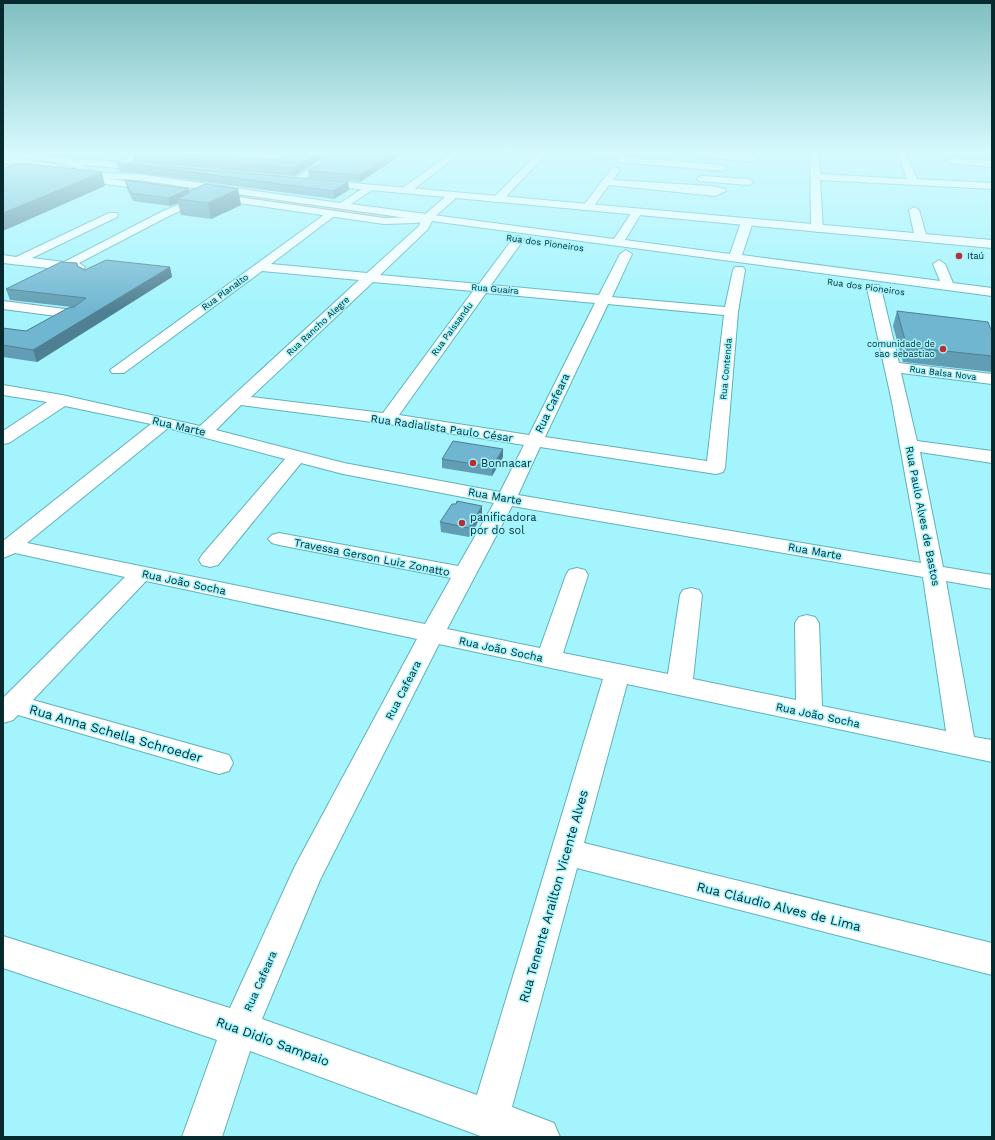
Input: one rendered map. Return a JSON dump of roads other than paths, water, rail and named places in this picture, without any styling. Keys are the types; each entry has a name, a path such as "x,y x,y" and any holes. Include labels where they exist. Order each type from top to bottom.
{"street":[{"path":"41,274 187,205"},
{"name":"Rua dos Pioneiros","path":"292,205 737,264 992,292"},
{"path":"308,205 337,210"},
{"name":"Rua Planalto","path":"118,370 344,205"},
{"name":"Rua Rancho Alegre","path":"204,431 369,278 443,205"},
{"path":"556,205 992,244"},
{"path":"816,205 817,228"},
{"name":"Rua dos Pioneiros","path":"337,210 384,221 426,222 518,239 622,248"},
{"path":"914,210 921,238"},
{"name":"Rua Cafeara","path":"202,1137 239,1029 306,876 432,634 506,498 604,300 622,248 637,212"},
{"path":"17,261 113,215"},
{"name":"Rua Contenda","path":"716,468 737,264 748,222"},
{"path":"78,232 122,237"},
{"name":"Rua Paissandu","path":"388,419 518,239"},
{"path":"3,259 93,268"},
{"name":"Rua dos Pioneiros","path":"737,264 874,288 992,304"},
{"path":"939,264 948,286"},
{"name":"Rua Guaíra","path":"259,267 731,312"},
{"name":"Rua Paulo Alves de Bastos","path":"874,288 910,445 935,572 962,745"},
{"path":"955,299 974,298 978,296 977,292 971,289"},
{"path":"3,305 69,315 3,310"},
{"name":"Rua Balsa Nova","path":"893,367 992,379"},
{"name":"Rua Marte","path":"3,390 62,400 166,422 343,468 506,498 992,582"},
{"path":"3,439 62,400"},
{"name":"Rua Radialista Paulo César","path":"238,400 388,419 716,468"},
{"path":"7,549 166,422"},
{"path":"910,445 992,457"},
{"path":"210,560 297,456"},
{"name":"Travessa Gerson Luiz Zonatto","path":"279,539 464,574"},
{"name":"Rua João Socha","path":"7,549 142,573 992,752"},
{"path":"8,709 142,573"},
{"path":"549,659 577,575"},
{"path":"679,686 691,595"},
{"path":"807,623 809,713"},
{"name":"Rua Tenente Arailton Vicente Alves","path":"489,1120 617,673"},
{"name":"Rua Anna Schella Schroeder","path":"8,709 219,763"},
{"name":"Rua Cláudio Alves de Lima","path":"566,852 992,959"},
{"name":"Rua Didio Sampaio","path":"3,952 239,1029 489,1120 540,1137"}],"place":[{"name":"Itaú","path":"959,256"},
{"name":"comunidade de sao sebastiao","path":"943,349"},
{"name":"Bonnacar","path":"473,463"},
{"name":"panificadora por do sol","path":"462,523"}]}
